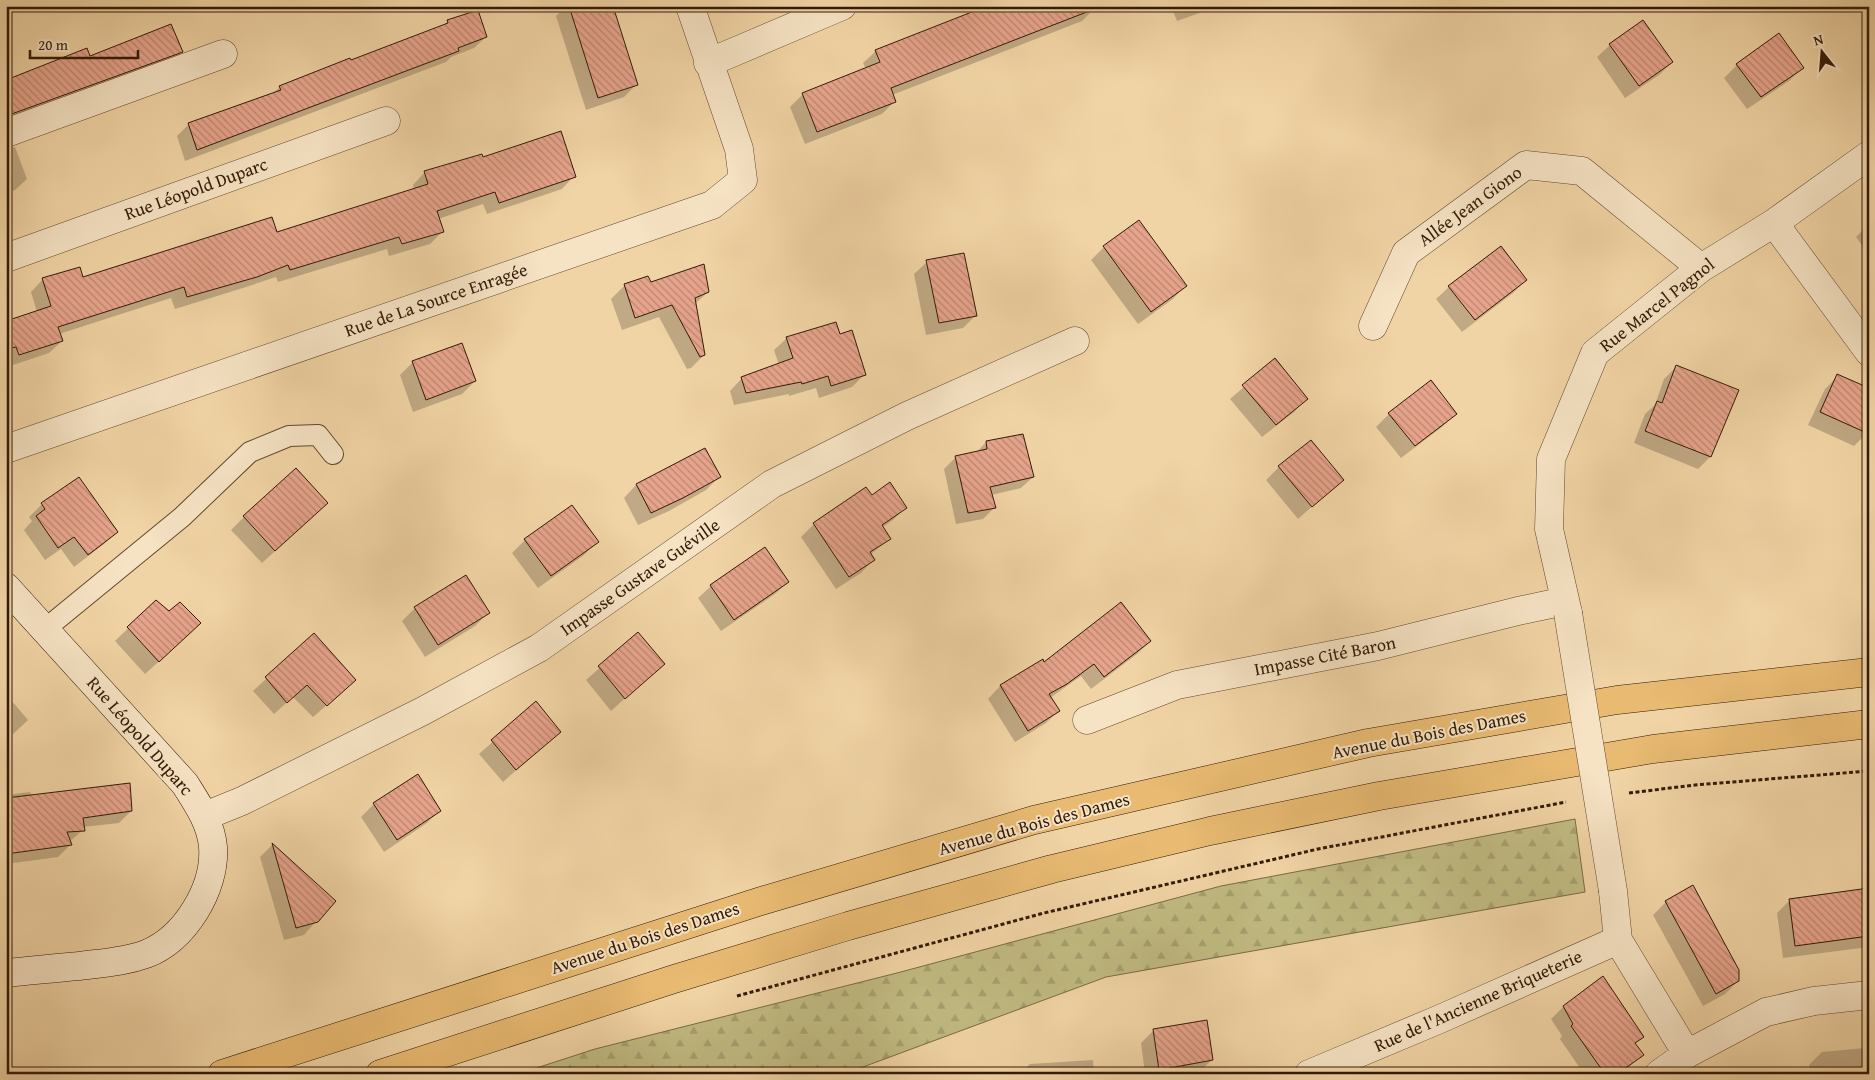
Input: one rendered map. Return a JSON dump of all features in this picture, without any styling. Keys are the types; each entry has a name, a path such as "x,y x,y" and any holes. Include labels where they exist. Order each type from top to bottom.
{"highway":[{"name":"Avenue du Bois des Dames","path":"222,1074 758,902 1034,820 1378,741 1616,700 1869,672"},
{"path":"380,1074 674,979 848,926 1052,869 1210,831 1388,795 1644,751 1869,724"}],"street":[{"name":"Rue de La Source Enragée","path":"6,449 712,205 743,180 739,149 690,6"},
{"path":"708,63 842,6"},
{"path":"6,133 223,54"},
{"name":"Rue Léopold Duparc","path":"6,258 386,121"},
{"name":"Rue Marcel Pagnol","path":"1618,940 1613,891 1567,607 1549,529 1551,459 1595,353 1701,268 1774,223 1869,155"},
{"name":"Allée Jean Giono","path":"1372,326 1406,253 1526,165 1582,171 1701,268"},
{"path":"1774,223 1869,352"},
{"name":"Impasse Gustave Guéville","path":"205,816 242,801 423,711 539,648 772,484 907,416 1075,341"},
{"name":"Rue Léopold Duparc","path":"6,587 185,784 205,816 213,846 211,869 204,896 190,918 172,938 148,953 120,962 6,973"},
{"name":"Impasse Cité Baron","path":"1087,720 1176,685 1567,607"},
{"path":"1618,940 1687,1054"},
{"name":"Rue de l'Ancienne Briqueterie","path":"1309,1074 1618,940"},
{"path":"1659,1074 1687,1054 1766,1012 1814,1001 1869,995"}],"lane":[{"path":"44,630 182,517 250,452 290,436 318,435 333,454"}],"path":[{"path":"1626,794 1695,784 1869,771"},
{"path":"729,999 1063,909 1318,849 1567,801"}],"green space":[{"path":"1575,819 1585,892 1106,977 844,1074 518,1074 595,1049 897,973 1221,886"}],"building":[{"path":"569,6 613,6 638,85 598,98"},
{"path":"987,6 1097,6 1097,8 891,88 896,102 817,132 802,93 880,62 875,50"},
{"path":"478,10 487,37 458,48 459,51 197,150 188,123 281,90 279,86 448,23 447,20"},
{"path":"1643,20 1673,62 1639,86 1609,44"},
{"path":"171,24 183,52 6,116 6,80 87,48 90,56"},
{"path":"1779,33 1804,68 1761,97 1736,64"},
{"path":"561,131 576,177 499,203 495,192 437,211 444,232 402,244 399,237 290,270 288,265 257,277 187,297 184,287 58,327 63,341 19,355 16,347 6,349 6,321 51,306 42,278 80,267 83,277 272,217 277,232 428,184 424,171 482,154 483,157"},
{"path":"1139,220 1187,286 1151,312 1103,246"},
{"path":"1501,246 1527,280 1475,320 1448,286"},
{"path":"964,253 977,316 939,323 926,260"},
{"path":"704,264 709,292 695,298 705,355 700,357 672,305 635,318 624,284 648,276 651,282"},
{"path":"836,322 840,334 852,330 866,375 831,386 828,376 802,384 801,382 746,393 741,377 793,358 786,337"},
{"path":"462,343 476,381 426,400 412,361"},
{"path":"1275,358 1308,399 1276,425 1242,385"},
{"path":"1676,365 1739,390 1711,457 1645,431 1657,401 1662,403"},
{"path":"1837,374 1869,388 1869,434 1820,412"},
{"path":"1431,380 1457,414 1415,446 1388,413"},
{"path":"1023,434 1034,477 990,487 996,508 968,513 955,456 987,449 986,441"},
{"path":"1311,440 1344,480 1312,507 1278,466"},
{"path":"705,448 721,477 651,513 636,484"},
{"path":"296,468 328,503 275,551 243,516"},
{"path":"79,477 118,532 88,555 74,537 58,548 36,516 45,509 41,503"},
{"path":"890,482 907,508 882,525 891,539 870,552 875,560 849,577 813,523 866,487 872,495"},
{"path":"572,505 599,542 551,576 524,539"},
{"path":"765,547 789,582 734,620 710,585"},
{"path":"466,575 490,613 438,645 414,607"},
{"path":"156,600 169,611 180,602 201,623 159,662 127,627"},
{"path":"1121,602 1151,641 1104,677 1094,664 1067,684 1049,694 1060,711 1028,731 1000,685 1043,659 1044,662"},
{"path":"638,632 665,664 625,699 598,666"},
{"path":"314,633 356,680 327,706 307,685 287,703 265,677"},
{"path":"536,701 561,732 516,770 491,740"},
{"path":"418,774 441,811 397,840 373,803"},
{"path":"130,783 132,811 83,818 85,831 67,832 72,845 6,854 6,798"},
{"path":"272,843 336,901 318,922 296,928"},
{"path":"1693,885 1739,970 1739,981 1716,994 1665,901"},
{"path":"1869,888 1869,936 1795,946 1789,899"},
{"path":"1603,976 1644,1037 1635,1043 1644,1055 1617,1074 1605,1074 1571,1026 1573,1024 1563,1006"},
{"path":"1207,1020 1213,1060 1159,1070 1153,1029"}]}
